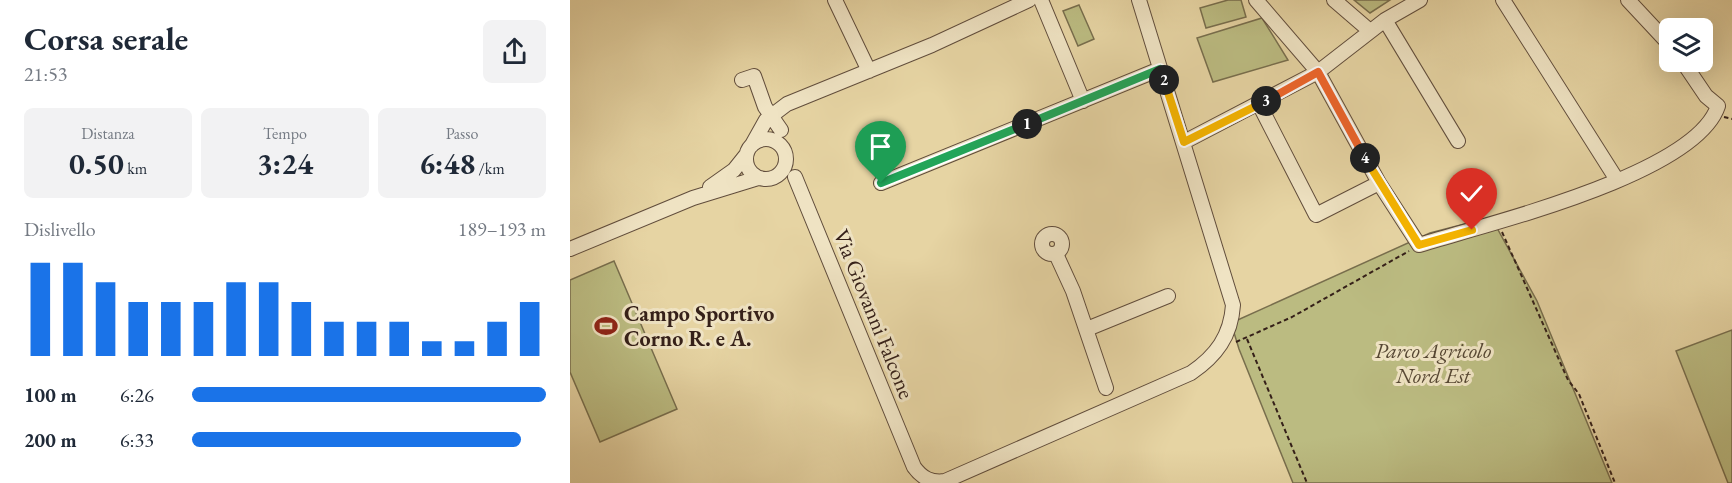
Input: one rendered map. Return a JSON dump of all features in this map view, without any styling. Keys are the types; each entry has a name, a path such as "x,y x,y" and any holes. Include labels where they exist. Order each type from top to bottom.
{"street":[{"path":"836,0 869,71"},
{"path":"693,198 729,175 749,150 771,114 1009,5 1029,0"},
{"path":"1041,0 1083,101"},
{"path":"1096,415 1191,373 1208,362 1221,347 1232,319 1232,293 1139,0"},
{"path":"1256,0 1318,72 1378,183 1419,245 1560,204 1665,158 1689,143 1725,106 1706,96 1690,72"},
{"path":"1334,0 1370,31"},
{"path":"1184,142 1318,72 1385,20 1420,0"},
{"path":"1503,0 1617,180"},
{"path":"1628,0 1659,33"},
{"path":"1385,20 1458,141"},
{"path":"881,183 1160,69"},
{"path":"742,80 754,76 765,107 781,130 786,163 781,173"},
{"path":"781,130 787,113 804,97"},
{"path":"1259,104 1316,215 1378,183"},
{"path":"758,178 748,168 749,150 761,140 770,140 784,152"},
{"name":"Via Giovanni Falcone","path":"784,152 914,467 920,475 931,481 945,481 1096,415"},
{"path":"570,249 693,198 758,178 770,179 781,173 788,172 795,177"},
{"path":"1056,254 1088,329 1112,408"},
{"path":"1088,329 1168,296"},
{"path":"1096,415 1106,388"}],"path":[{"path":"1498,221 1512,260 1563,370 1579,394 1615,483"},
{"path":"1307,483 1247,338 1292,317 1419,245"}],"green space":[{"path":"1228,0 1241,0 1246,17 1206,28 1200,8"},
{"path":"1354,0 1390,0 1370,13"},
{"path":"1079,5 1094,39 1078,46 1063,11"},
{"path":"1262,18 1288,60 1213,82 1197,38"},
{"name":"Parco Agricolo Nord Est","path":"1491,217 1537,301 1612,483 1293,483 1239,349 1231,323 1430,233"},
{"name":"Campo Sportivo Corno R. e A.","path":"614,261 677,409 600,442 570,372 570,280"},
{"path":"1732,330 1732,483 1728,483 1676,351"}],"place":[{"name":"Campo Sportivo Corno R. e A.","path":"606,326"}],"route":[{"path":"881,183 1160,69 1184,142 1318,72 1378,183 1419,245 1472,230"}]}
